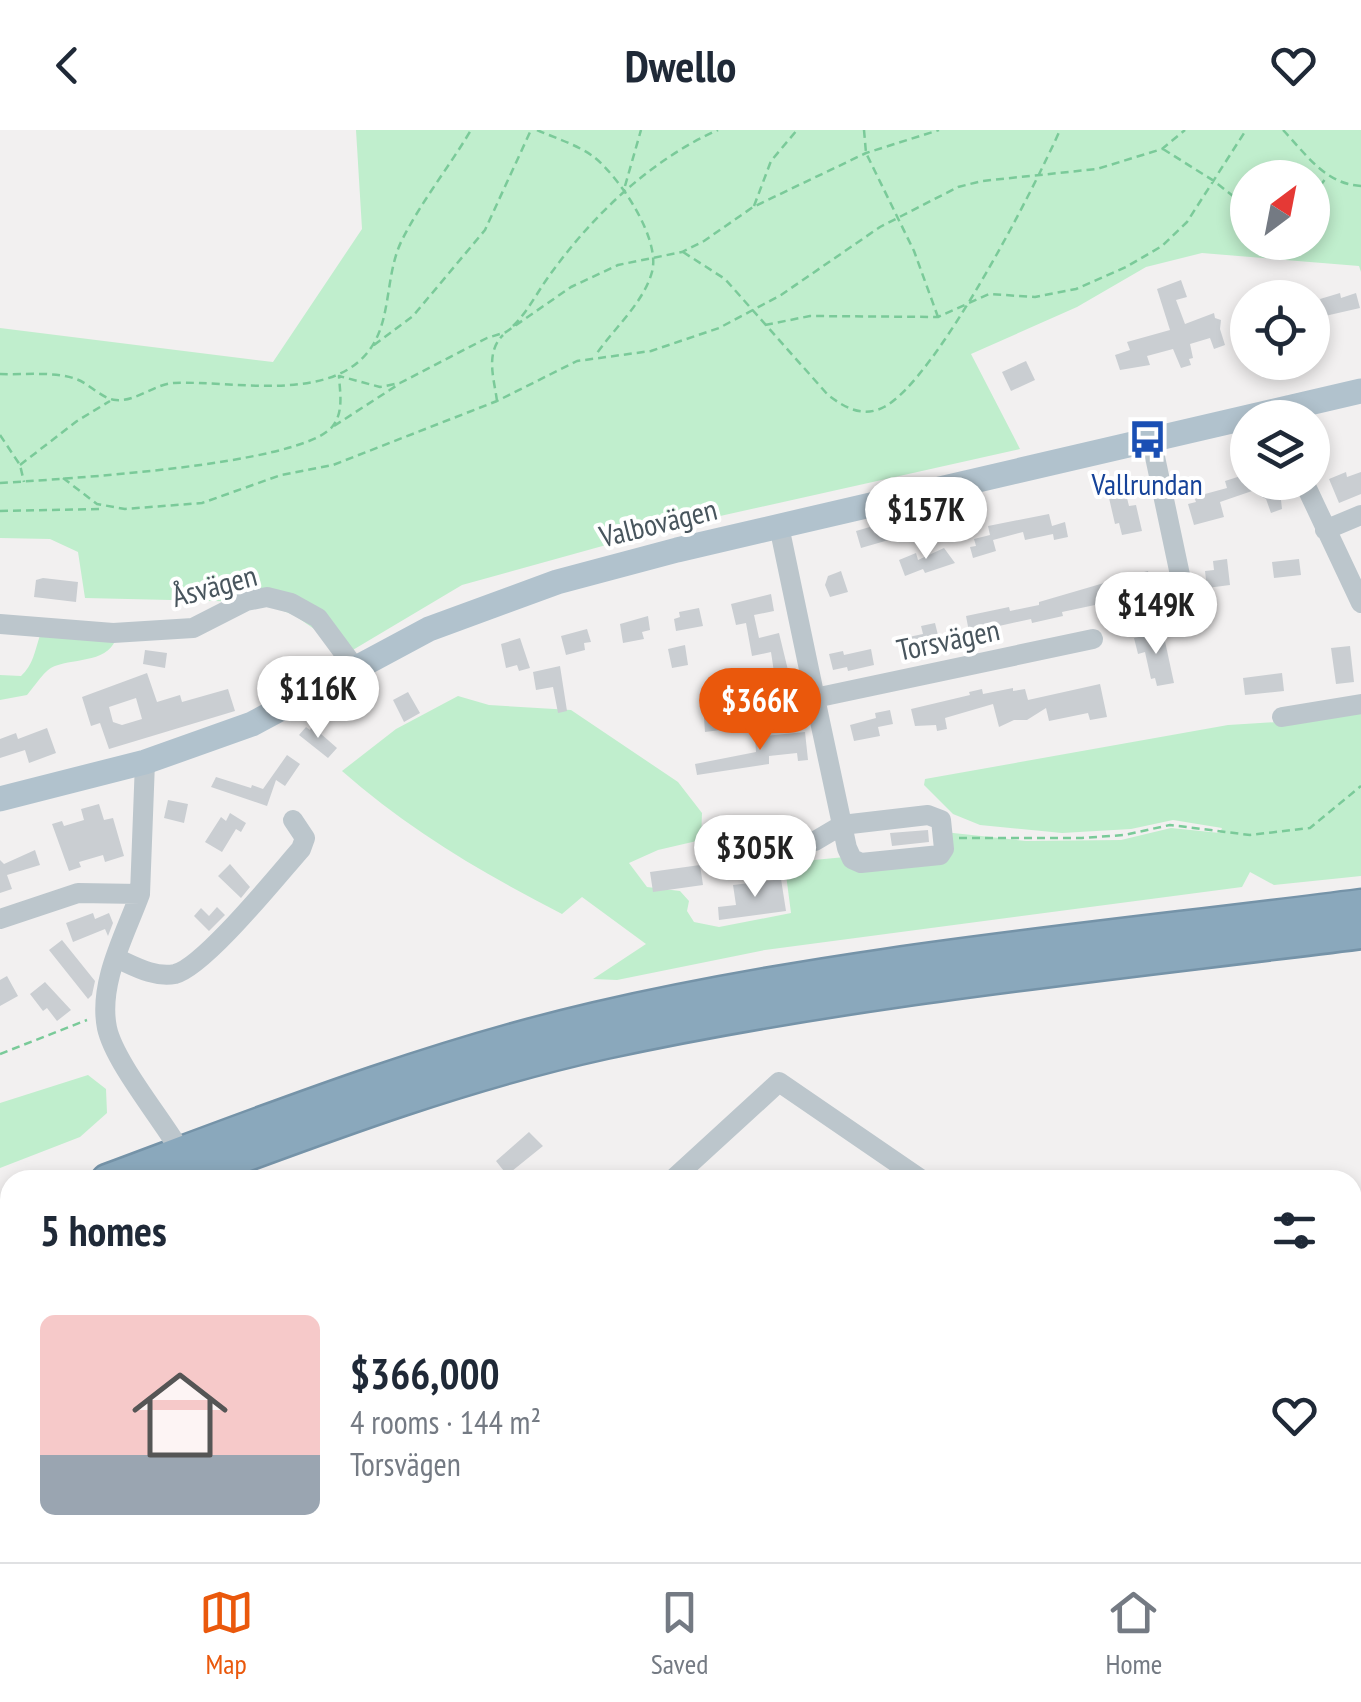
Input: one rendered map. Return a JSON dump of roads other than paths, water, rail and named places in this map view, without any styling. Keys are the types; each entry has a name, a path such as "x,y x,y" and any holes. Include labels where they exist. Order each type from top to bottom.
{"highway":[{"path":"134,1170 358,1087 594,1018 852,970 1361,906"},
{"path":"207,1170 370,1109 602,1044 758,1012 846,999 1361,932"}],"main road":[{"name":"Valbovägen","path":"1327,400 1361,391"},
{"name":"Valbovägen","path":"0,799 146,762 252,724 429,629 524,592 627,562 1230,423"}],"street":[{"path":"1151,438 1180,576"},
{"path":"1312,500 1361,602"},
{"path":"1325,530 1361,515"},
{"path":"732,848 815,841 842,825 928,814 941,820 943,838 940,854 860,864 852,860 847,848 842,825 815,698 779,526"},
{"name":"Åsvägen","path":"0,624 113,633 192,628 246,601 268,597 291,603 318,618 355,668"},
{"name":"Torsvägen","path":"815,698 1094,639"},
{"path":"1282,716 1361,704"},
{"path":"146,762 140,894 107,985 106,1014 114,1048 174,1141"},
{"path":"116,958 170,975 194,963 301,849 305,838 293,820"},
{"path":"0,919 78,893 140,894"},
{"path":"683,1170 779,1082 907,1170"}],"place":[{"name":"Vallrundan","path":"1147,439"}]}
